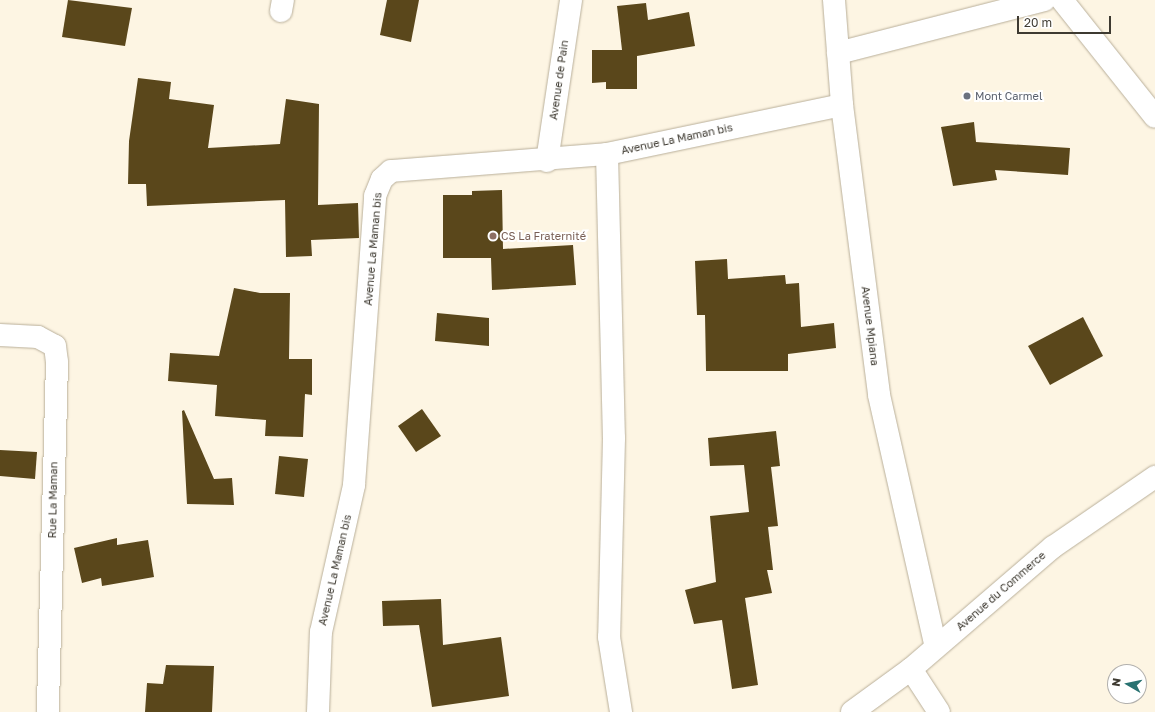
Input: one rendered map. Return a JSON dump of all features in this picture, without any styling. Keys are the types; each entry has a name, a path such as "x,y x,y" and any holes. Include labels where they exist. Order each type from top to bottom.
{"street":[{"name":"Avenue de Pain","path":"547,161 570,0"},
{"name":"Avenue Mpiana","path":"834,0 842,105 879,395 936,647"},
{"path":"838,53 1044,0"},
{"path":"1062,0 1155,117"},
{"name":"Avenue La Maman bis","path":"318,712 320,632 354,485 375,196 382,179 391,171 547,161 607,154 842,105"},
{"path":"607,154 614,438 609,637 621,712"},
{"name":"Rue La Maman","path":"0,335 38,337 55,346 48,712"},
{"name":"Avenue du Commerce","path":"852,712 911,669 1053,547 1155,477"},
{"path":"911,669 939,712"}],"building":[{"path":"68,0 132,8 125,46 62,37"},
{"path":"387,0 419,0 411,42 380,35"},
{"path":"646,3 648,20 689,12 695,46 637,56 637,89 606,89 606,82 592,83 592,50 622,50 617,6"},
{"path":"138,78 171,82 169,99 214,105 208,148 280,144 286,99 319,104 318,205 358,203 359,238 311,240 312,256 286,257 285,200 147,206 146,184 128,184 129,141"},
{"path":"974,122 976,142 1070,148 1068,175 995,170 997,180 953,186 941,127"},
{"path":"502,190 503,249 573,245 576,285 492,290 491,258 443,258 443,195 472,195 472,191"},
{"path":"727,259 728,279 785,275 786,284 799,283 801,327 834,323 836,348 788,354 788,371 706,371 705,315 697,315 695,261"},
{"path":"234,288 260,293 290,293 289,359 312,359 312,395 305,394 303,437 265,436 266,420 215,416 217,385 168,381 170,353 219,356"},
{"path":"437,313 489,318 489,346 435,341"},
{"path":"1083,317 1103,356 1050,385 1028,346"},
{"path":"422,409 441,436 416,452 398,426"},
{"path":"184,410 214,479 232,478 234,505 187,504 182,411"},
{"path":"776,431 780,466 771,467 778,526 768,527 773,570 767,570 772,593 745,598 758,685 732,689 722,620 694,624 685,590 716,582 710,516 749,512 744,465 710,466 708,438"},
{"path":"0,450 37,452 35,479 0,476"},
{"path":"279,456 308,459 304,497 275,494"},
{"path":"117,538 117,545 148,540 154,577 102,586 101,578 82,583 74,548"},
{"path":"441,599 443,645 501,637 509,696 432,707 419,625 383,626 382,601"},
{"path":"166,665 214,666 212,712 145,712 147,683 163,684"}],"place":[{"name":"Mont Carmel","path":"967,96"},
{"name":"CS La Fraternité","path":"493,236"}]}
